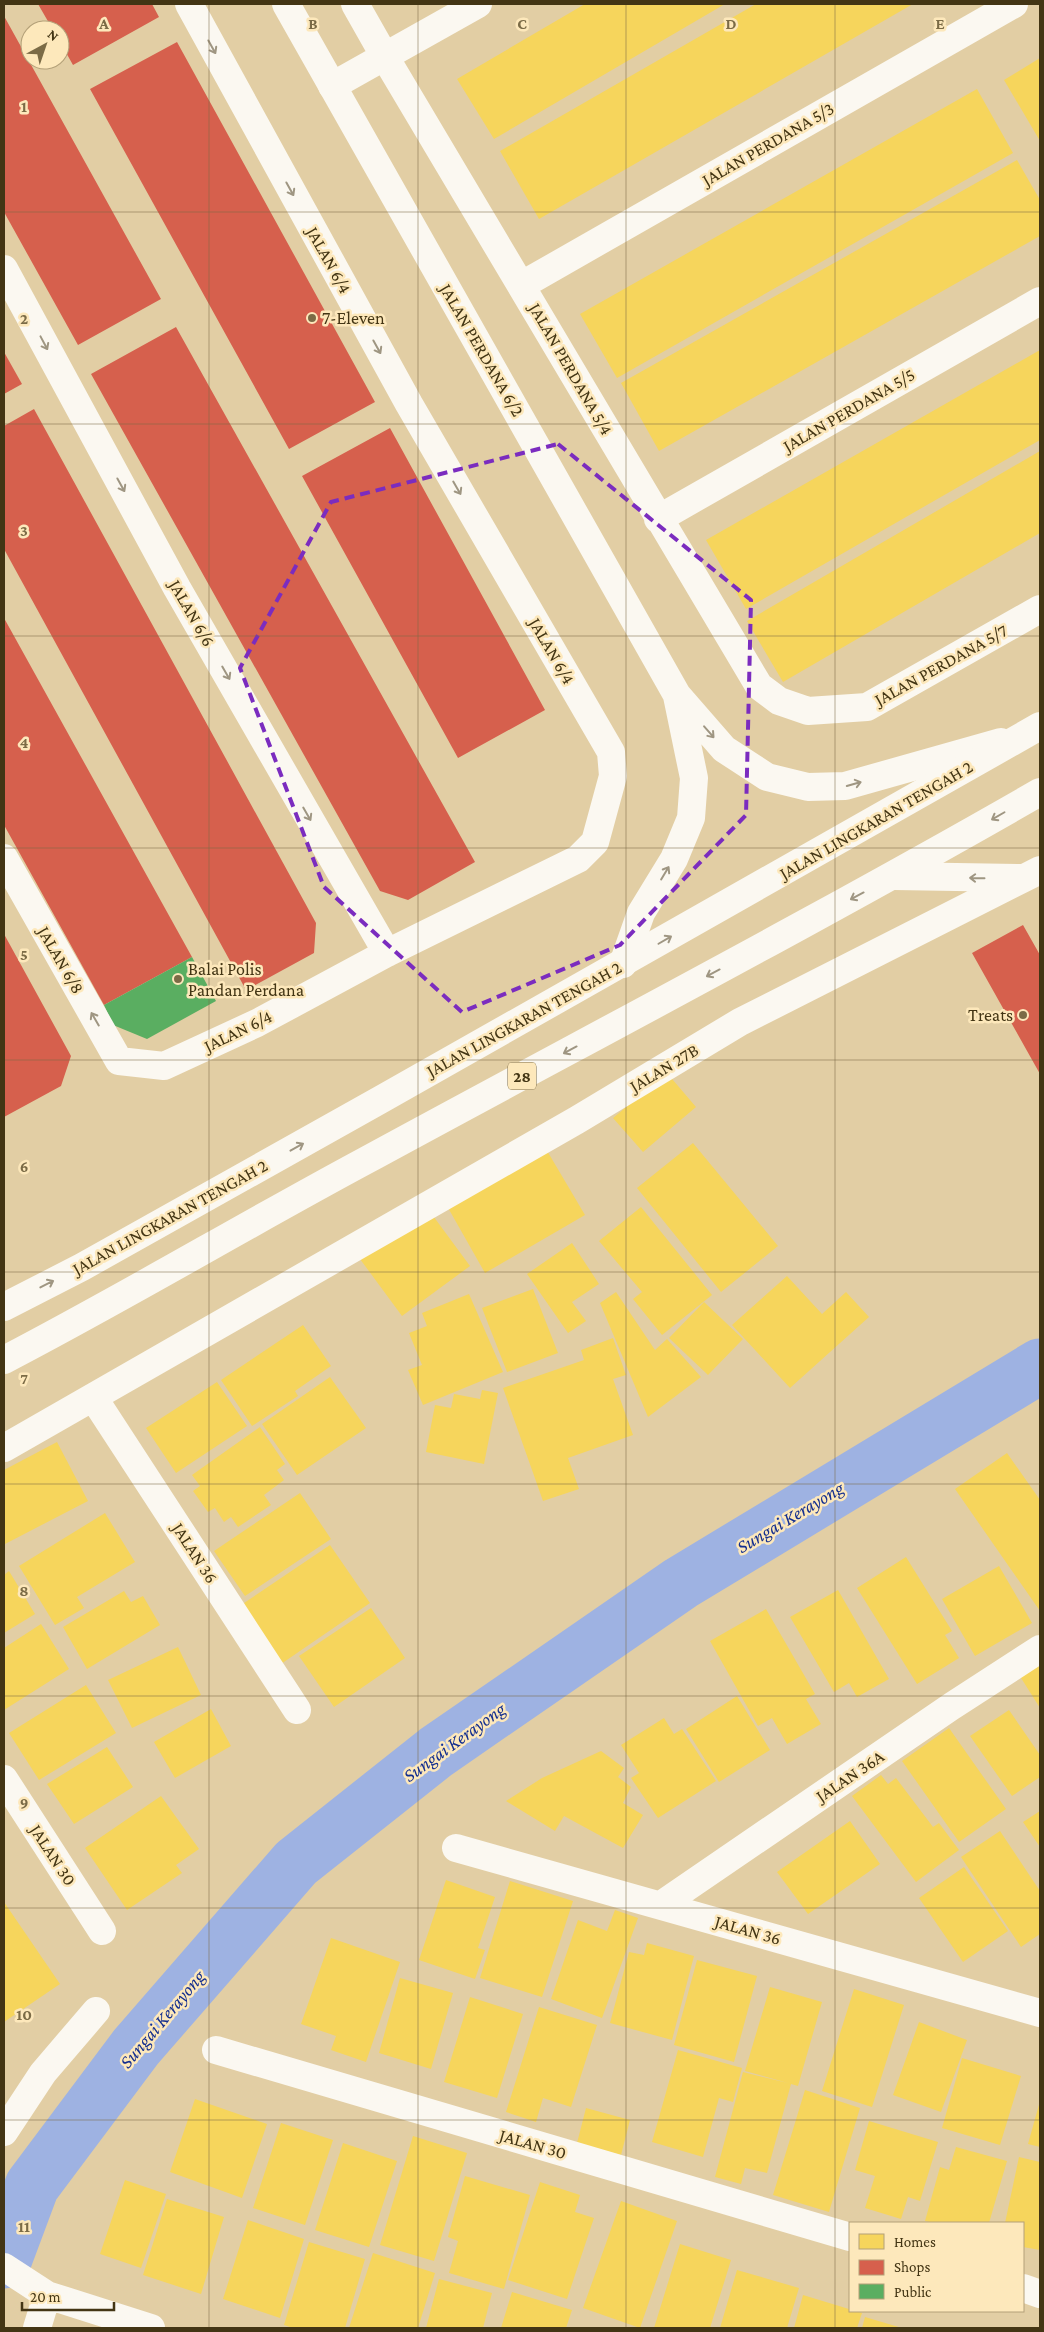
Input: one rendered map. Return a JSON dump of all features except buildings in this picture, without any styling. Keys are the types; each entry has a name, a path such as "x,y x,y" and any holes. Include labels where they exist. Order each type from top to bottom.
{"main road":[{"name":"JALAN 6/4","path":"119,1062 164,1066 257,1023 387,953 578,859 595,842 613,776 611,752 409,404 189,4"},
{"name":"JALAN PERDANA 6/2","path":"286,4 677,695 724,749 766,777 808,787 845,786 1031,731"},
{"name":"JALAN PERDANA 5/4","path":"355,4 658,519 760,686 779,701 808,711"},
{"path":"332,86 478,4"},
{"name":"JALAN PERDANA 5/3","path":"522,285 1014,4"},
{"name":"JALAN 6/6","path":"4,269 178,588 387,953"},
{"name":"JALAN PERDANA 5/5","path":"658,519 1040,301"},
{"name":"JALAN PERDANA 5/7","path":"808,711 867,707 1040,609"},
{"name":"JALAN PERDANA 6/2","path":"623,964 641,913 674,859 692,818 694,778 677,695"},
{"name":"JALAN LINGKARAN TENGAH 2","path":"4,1307 82,1266 623,964 1031,731"},
{"name":"28","path":"4,1360 111,1304 360,1163 894,876 1040,792"},
{"name":"JALAN 6/8","path":"4,858 119,1062"},
{"path":"894,876 1033,874"},
{"name":"JALAN 27B","path":"4,1448 577,1120 740,1022 1033,874"},
{"name":"JALAN 36","path":"94,1397 297,1710"},
{"name":"JALAN 36A","path":"661,1905 1040,1648"},
{"name":"JALAN 30","path":"4,1779 102,1931"},
{"name":"JALAN 36","path":"456,1848 1038,2009"},
{"path":"4,2132 43,2073 96,2011"},
{"name":"JALAN 30","path":"216,2050 849,2238"},
{"path":"4,2267 38,2290 151,2328"},
{"path":"1024,2288 1040,2294"},
{"path":"37,2328 38,2290"}],"highlighted area":[{"path":"558,444 751,600 746,815 620,945 462,1012 324,887 240,668 331,502"}],"waterway":[{"name":"Sungai Kerayong","path":"4,2261 32,2186 136,2047 296,1863 436,1752 681,1583 1040,1366"}],"place":[{"name":"7-Eleven","path":"312,318"},
{"name":"Balai Polis Pandan Perdana","path":"178,979"},
{"name":"Treats","path":"1023,1015"}]}
